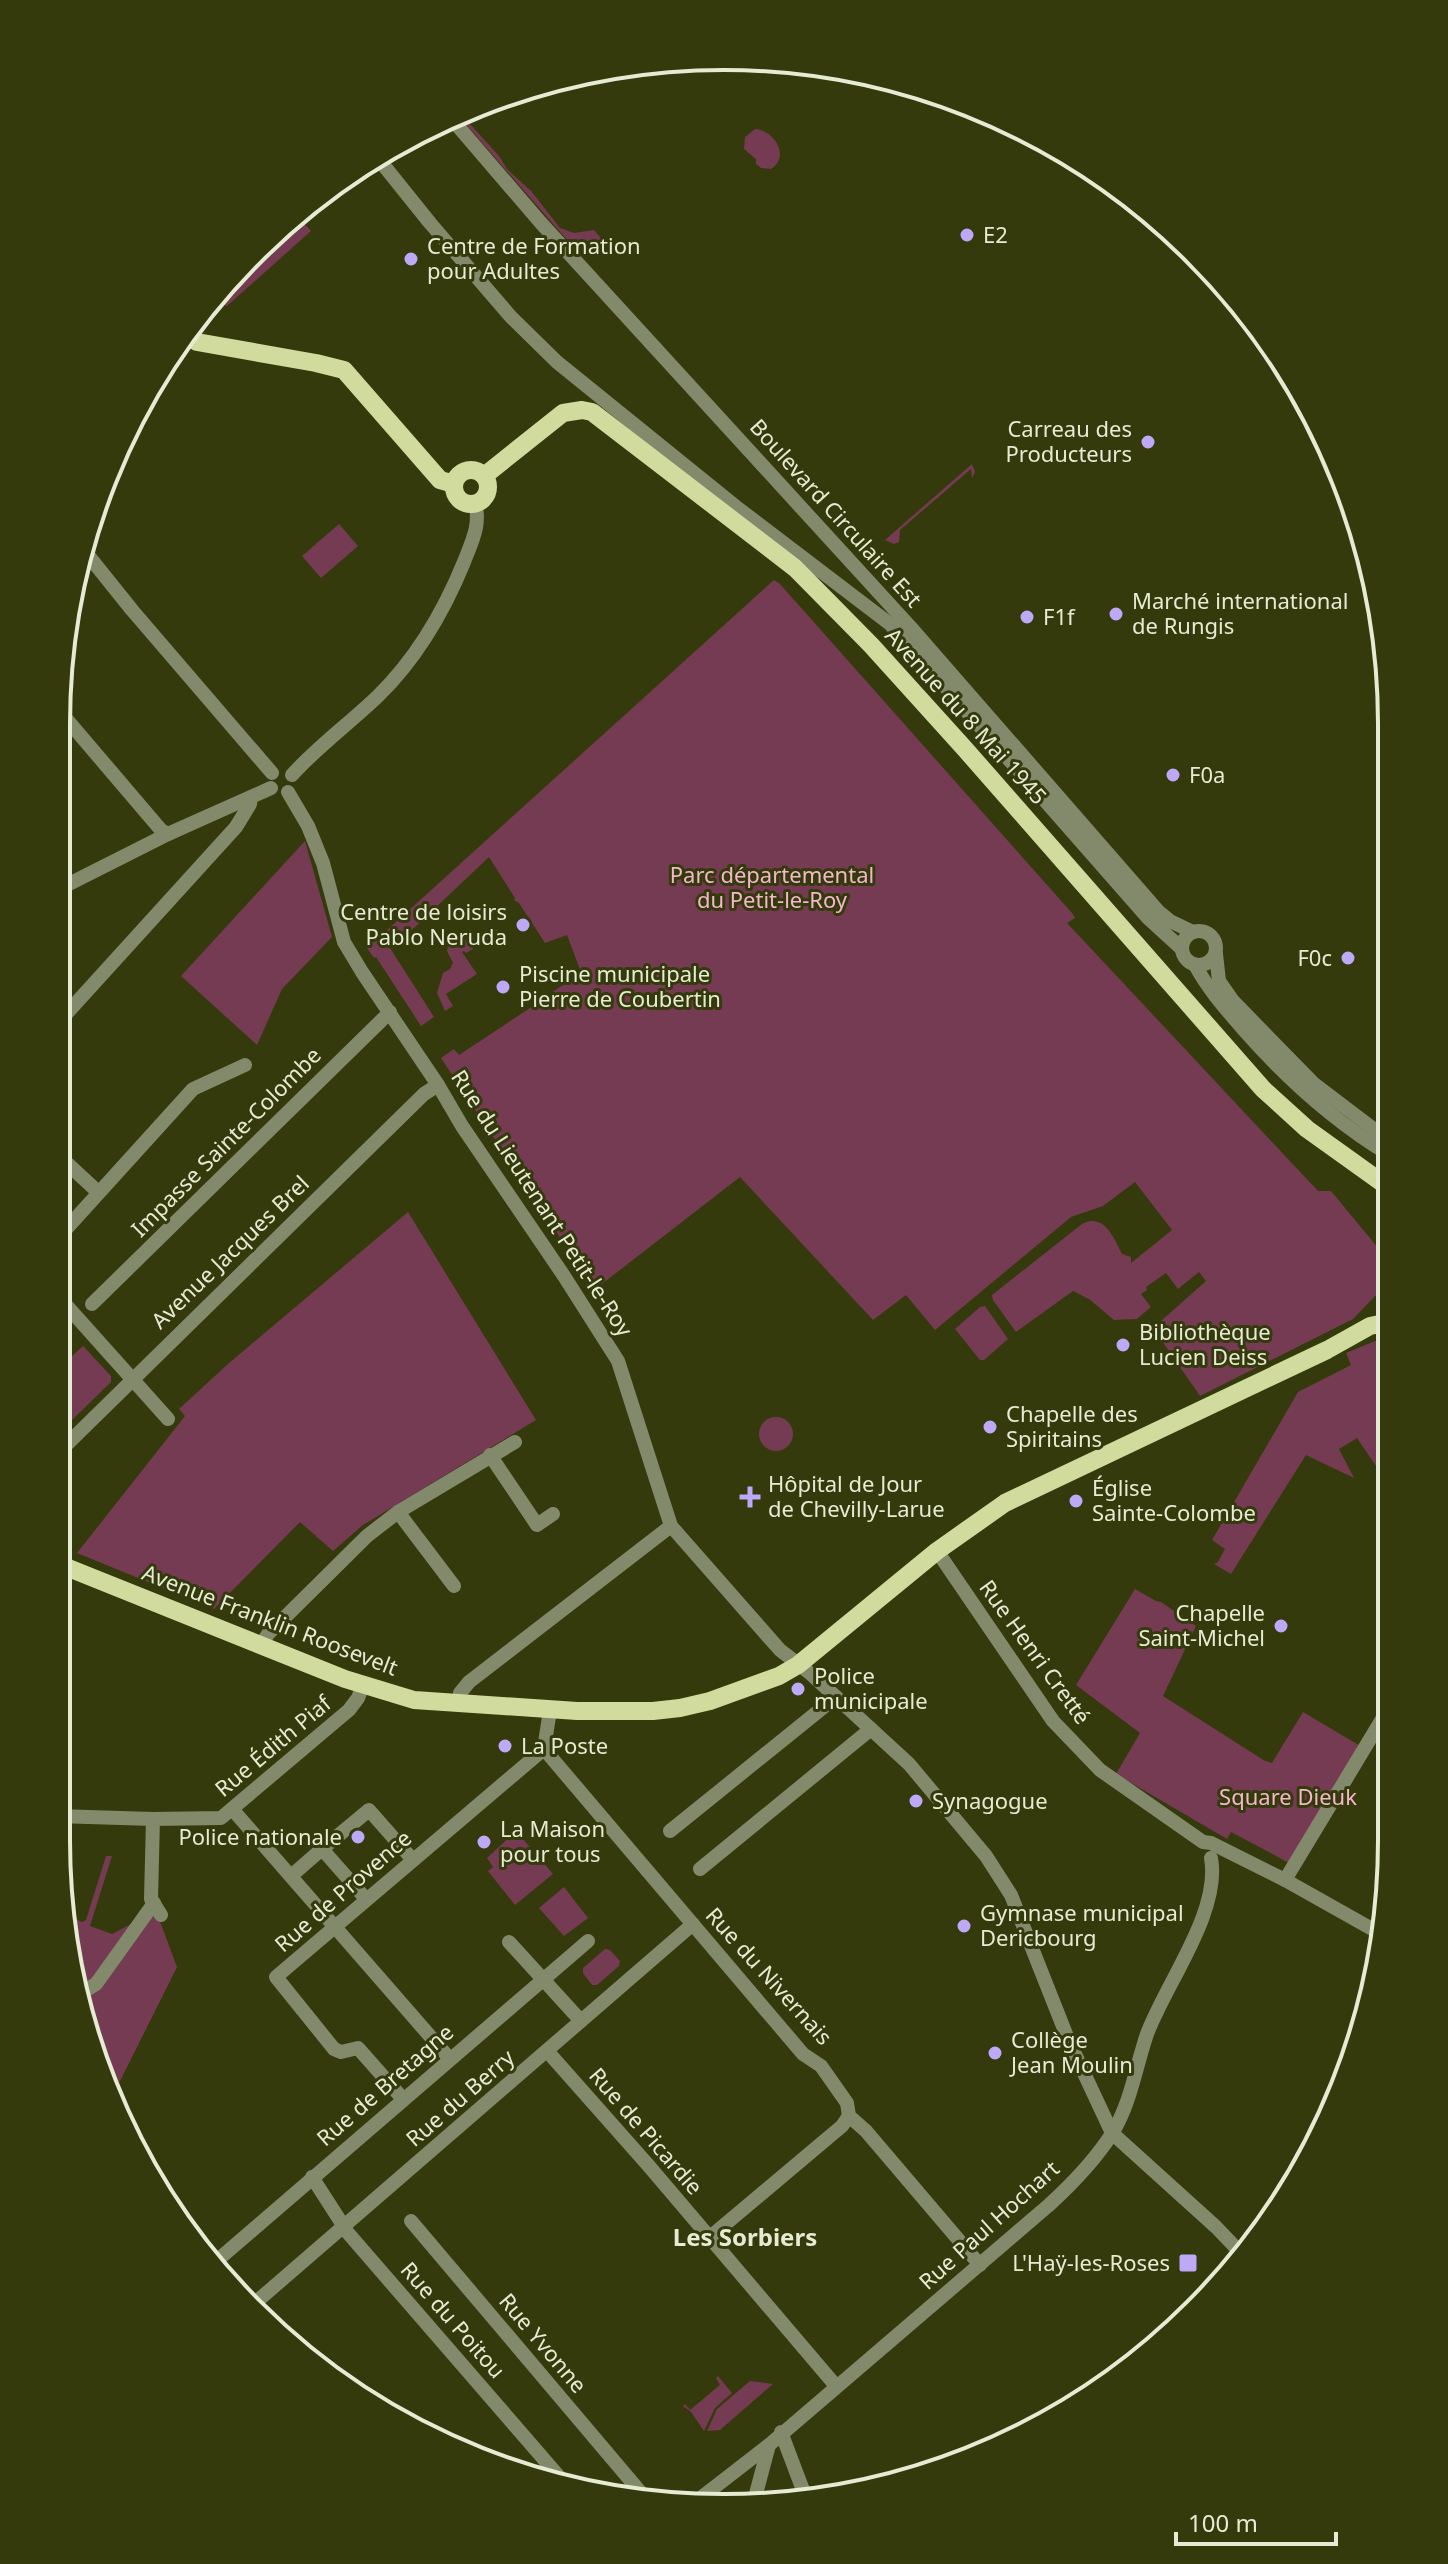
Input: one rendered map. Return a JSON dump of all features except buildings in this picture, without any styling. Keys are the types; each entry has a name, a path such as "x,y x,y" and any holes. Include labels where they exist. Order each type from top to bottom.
{"main road":[{"path":"195,340 344,370 440,480 454,484"},
{"name":"Avenue du 8 Mai 1945","path":"484,476 563,413 592,412 795,568 955,737 1263,1089 1307,1129 1378,1178"},
{"path":"475,470 484,476 488,485 486,494 475,503 456,495 454,484 464,471 475,470"},
{"name":"Avenue Franklin Roosevelt","path":"70,1569 363,1685 414,1700 613,1712 680,1708 710,1701 779,1676 798,1665 937,1551 1005,1503 1378,1324"}],"street":[{"name":"Boulevard Circulaire Est","path":"458,127 541,223 914,631 1159,912 1193,932"},
{"path":"384,166 477,277 557,362 890,624 1147,917 1182,949 1210,991 1283,1072 1327,1113 1378,1147"},
{"path":"292,775 390,684 432,627 475,535 478,516 475,503"},
{"path":"91,559 272,781 277,793 288,792 293,786 292,775"},
{"path":"70,723 161,830 168,834"},
{"path":"70,883 251,797 283,769 292,775"},
{"name":"Rue du Lieutenant Petit-le-Roy","path":"288,792 308,826 323,863 344,942 618,1361 671,1526 780,1650 909,1764 986,1856 1011,1895 1068,2039 1112,2133"},
{"path":"70,1010 236,827 251,797"},
{"path":"1182,949 1185,939 1193,932 1210,935 1216,944 1219,981 1223,987 1298,1069 1378,1133"},
{"path":"1195,965 1210,962 1216,954"},
{"name":"Impasse Sainte-Colombe","path":"92,1304 390,1012"},
{"path":"70,1224 193,1089 245,1065"},
{"name":"Avenue Jacques Brel","path":"70,1441 424,1094 438,1085"},
{"path":"70,1166 98,1192"},
{"path":"70,1309 168,1419"},
{"path":"261,1645 268,1634 367,1536 398,1512 515,1442"},
{"path":"490,1455 537,1525 553,1514"},
{"path":"398,1512 454,1586"},
{"path":"459,1704 460,1693 469,1682 671,1526"},
{"name":"Rue Henri Cretté","path":"937,1551 1053,1721 1100,1770 1203,1842 1224,1849 1285,1880 1371,1929"},
{"name":"Rue Édith Piaf","path":"70,1816 221,1818 349,1710 363,1685"},
{"path":"670,1831 836,1697"},
{"path":"544,1749 550,1710"},
{"path":"1285,1880 1378,1726"},
{"path":"700,1869 871,1729"},
{"name":"Rue de Provence","path":"403,2099 358,2048 341,2052 334,2049 276,1977 544,1749"},
{"name":"Rue du Nivernais","path":"544,1749 803,2054 821,2066 847,2103 849,2116 866,2131 980,2265"},
{"path":"233,1810 450,2059"},
{"path":"291,1876 369,1810 413,1860"},
{"path":"88,1989 96,1984 158,1909 151,1899 153,1819"},
{"path":"322,1849 366,1899"},
{"name":"Rue Paul Hochart","path":"706,2494 769,2445 980,2265 1071,2184 1112,2133 1124,2112 1153,2021 1208,1902 1213,1875 1211,1858"},
{"name":"Rue du Berry","path":"259,2299 693,1924"},
{"name":"Rue de Bretagne","path":"221,2257 588,1941"},
{"path":"509,1942 581,2021"},
{"name":"Rue de Picardie","path":"548,2052 836,2386"},
{"path":"710,2237 806,2157 849,2116"},
{"path":"1112,2133 1235,2247"},
{"name":"Rue du Poitou","path":"312,2177 343,2226 555,2472"},
{"name":"Rue Yvonne","path":"411,2221 637,2488"},
{"path":"781,2432 803,2489"},
{"path":"756,2493 769,2445"}],"green space":[{"path":"469,122 507,169 532,192 560,228 574,233 594,230 606,244 587,250 568,241 465,124"},
{"path":"755,129 762,130 778,144 780,157 771,169 761,168 744,149 745,137"},
{"path":"304,223 311,231 227,306 223,304 232,293"},
{"path":"972,464 975,472 972,478 971,469 900,530 899,542 894,544 885,540"},
{"path":"339,524 358,546 321,578 302,556"},
{"name":"Parc départemental du Petit-le-Roy","path":"774,580 1072,913 1075,918 1067,923 1318,1191 1331,1191 1378,1248 1378,1293 1353,1319 1200,1396 1153,1328 1206,1281 1199,1272 1178,1289 1166,1273 1146,1287 1147,1290 1141,1294 1151,1307 1137,1319 1114,1320 1089,1299 1073,1291 1016,1332 993,1300 992,1295 1082,1224 1096,1221 1102,1224 1112,1234 1122,1254 1131,1257 1131,1263 1172,1230 1135,1182 1103,1206 1071,1217 935,1330 906,1295 873,1320 740,1177 598,1287 588,1280 441,1058 454,1049 459,1055 582,975 567,935 545,943 514,900 489,857 390,948 434,1017 421,1026 367,948"},
{"path":"305,841 332,937 282,989 257,1045 181,976"},
{"path":"496,929 499,933 466,953 462,952 477,974 446,994 453,1006 445,1011 437,993 443,973 453,963 448,946"},
{"path":"408,1212 536,1420 363,1525 333,1551 300,1522 214,1609 77,1553 185,1416 179,1409"},
{"path":"985,1306 1008,1339 980,1360 955,1329"},
{"path":"1378,1342 1378,1469 1357,1438 1339,1449 1354,1478 1306,1455 1231,1574 1214,1564 1225,1549 1212,1540 1298,1392 1351,1365 1346,1353"},
{"path":"83,1346 111,1376 111,1382 71,1421 70,1420 70,1358"},
{"path":"776,1417 788,1422 793,1434 788,1446 776,1451 764,1446 759,1434 764,1422"},
{"name":"Square Dieuk","path":"1135,1589 1196,1626 1163,1696 1272,1763 1303,1712 1362,1747 1291,1864 1231,1832 1227,1839 1116,1774 1140,1733 1076,1685"},
{"path":"516,1831 553,1874 515,1905 488,1871 493,1867 487,1858"},
{"path":"106,1856 112,1856 90,1926 112,1934 131,1924 145,1906 159,1919 177,1967 118,2085 92,2009 83,1968 75,1919 82,1922 86,1920"},
{"path":"564,1887 588,1918 564,1936 539,1908"},
{"path":"605,1949 620,1961 619,1966 597,1985 592,1985 583,1968"},
{"path":"718,2376 732,2393 715,2408 704,2431 683,2406 685,2404 690,2410 720,2385"},
{"path":"750,2381 773,2384 720,2430 707,2431 717,2409"}],"place":[{"name":"E2","path":"967,235"},
{"name":"Centre de Formation pour Adultes","path":"411,259"},
{"name":"Carreau des Producteurs","path":"1148,442"},
{"name":"Marché international de Rungis","path":"1116,614"},
{"name":"F1f","path":"1027,617"},
{"name":"F0a","path":"1173,775"},
{"name":"Centre de loisirs Pablo Neruda","path":"523,925"},
{"name":"F0c","path":"1348,958"},
{"name":"Piscine municipale Pierre de Coubertin","path":"503,987"},
{"name":"Bibliothèque Lucien Deiss","path":"1123,1345"},
{"name":"Chapelle des Spiritains","path":"990,1427"},
{"name":"Hôpital de Jour de Chevilly-Larue","path":"750,1497"},
{"name":"Église Sainte-Colombe","path":"1076,1501"},
{"name":"Chapelle Saint-Michel","path":"1281,1626"},
{"name":"Police municipale","path":"798,1689"},
{"name":"La Poste","path":"505,1746"},
{"name":"Synagogue","path":"916,1801"},
{"name":"Police nationale","path":"358,1837"},
{"name":"La Maison pour tous","path":"484,1842"},
{"name":"Gymnase municipal Dericbourg","path":"964,1926"},
{"name":"Collège Jean Moulin","path":"995,2053"},
{"name":"L'Haÿ-les-Roses","path":"1188,2263"}],"district":[{"name":"Les Sorbiers","path":"745,2238"}]}
